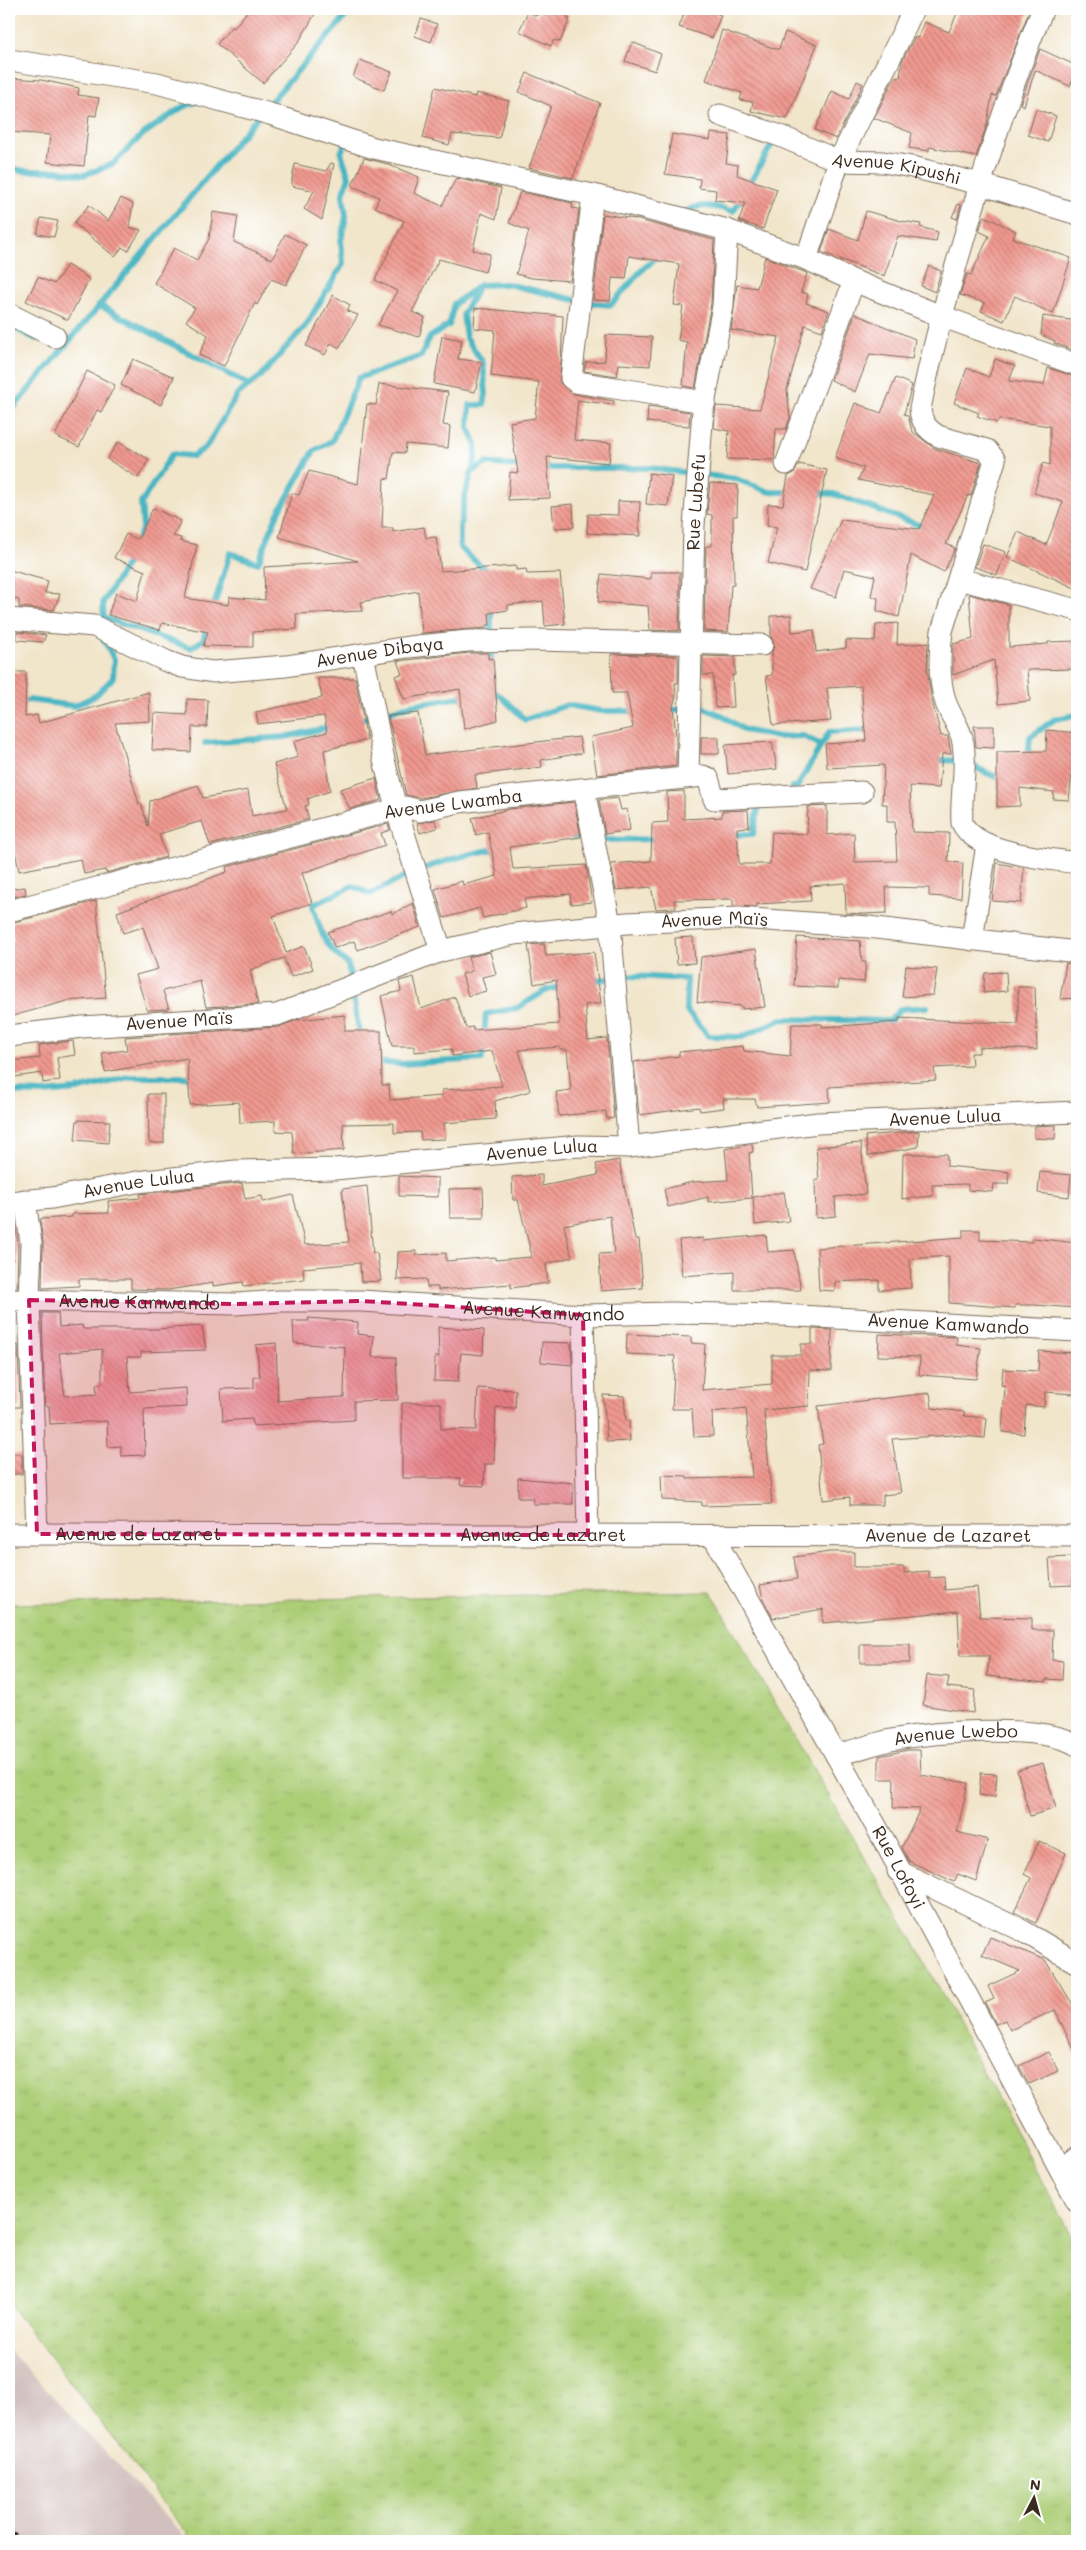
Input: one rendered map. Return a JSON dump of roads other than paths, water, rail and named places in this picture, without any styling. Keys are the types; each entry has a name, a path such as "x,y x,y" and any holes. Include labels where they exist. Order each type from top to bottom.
{"street":[{"path":"806,259 839,161 913,9"},
{"path":"1044,9 1017,71 980,184 941,316 920,416 926,427 938,436 987,450 995,460 942,631 940,675 946,703 962,738 962,823 970,835 987,844 1024,854 1077,863"},
{"path":"9,60 157,83 270,114 374,148 593,195 727,230 806,259 854,281 941,316 1077,365"},
{"name":"Avenue Kipushi","path":"720,115 780,136 839,161 883,162 912,167 980,184 1077,214"},
{"path":"593,195 571,378 576,382 705,402"},
{"name":"Rue Lubefu","path":"688,777 693,643 694,526 705,402 722,306 727,230"},
{"path":"786,464 854,281"},
{"path":"9,314 55,337"},
{"path":"959,579 1077,610"},
{"name":"Avenue Dibaya","path":"9,618 94,626 166,661 182,667 213,672 286,666 468,641 533,640 762,645"},
{"path":"364,654 384,760 396,808 441,951"},
{"name":"Avenue Lwamba","path":"9,911 157,874 396,808 405,807 420,811 459,802 703,776 708,778 714,799 862,792"},
{"path":"584,789 610,924 629,1146"},
{"path":"972,940 987,844"},
{"name":"Avenue Maïs","path":"9,1036 82,1027 278,1015 441,951 514,934 610,924 739,918 868,926 1077,952"},
{"name":"Avenue Lulua","path":"17,1201 52,1198 137,1182 236,1172 335,1169 579,1146 629,1146 818,1123 1077,1112"},
{"path":"17,1201 31,1243 19,1300 37,1534"},
{"name":"Avenue Kamwando","path":"19,1300 236,1304 278,1301 362,1301 583,1316 672,1313 780,1314 1077,1331"},
{"path":"583,1316 588,1535"},
{"name":"Avenue de Lazaret","path":"9,1534 1077,1536"},
{"name":"Rue Lofoyi","path":"713,1536 836,1755 1077,2202"},
{"name":"Avenue Lwebo","path":"836,1755 892,1740 970,1732 1039,1735 1072,1742 1077,1745"},
{"path":"898,1871 1023,1931 1077,1963"},
{"path":"1060,2169 1077,2157"}],"waterway":[{"path":"9,413 259,115 352,9"},
{"path":"9,168 25,171 58,171 84,175 113,164 142,135 181,108 198,101"},
{"path":"748,186 775,139"},
{"path":"137,542 143,527 141,503 172,454 193,456 206,447 238,394 261,376 306,325 343,264 341,241 346,216 343,194 349,177 341,153 345,143"},
{"path":"683,214 695,207 701,206 733,211 743,195"},
{"path":"213,609 230,553 258,563 277,515 314,451 332,441 359,378 421,356 430,337 449,325 454,304 480,285 507,284 584,302 611,305 641,271 659,255"},
{"path":"478,287 463,314 466,337 483,363 486,394 484,405 470,405 469,428 476,444 475,460 465,496 460,526 460,548 489,573"},
{"path":"99,305 249,385"},
{"path":"9,325 36,339"},
{"path":"471,473 486,463 524,467"},
{"path":"539,468 650,468 736,479 770,492 793,492"},
{"path":"813,493 834,494 927,528"},
{"path":"104,620 103,602 132,556"},
{"path":"491,605 491,665"},
{"path":"104,618 191,648 203,640 208,624"},
{"path":"9,706 29,700 74,706 95,696 113,678 114,659 103,638"},
{"path":"489,689 502,697 525,720 567,705 601,711 637,711"},
{"path":"356,721 411,705 468,696"},
{"path":"667,711 699,706 721,715 744,730 778,737 803,736 821,745"},
{"path":"1028,758 1030,737 1055,719 1077,715"},
{"path":"205,743 285,737 335,726"},
{"path":"792,787 797,787 829,732 873,730"},
{"path":"935,760 963,762 993,776 1003,778"},
{"path":"730,835 753,834 759,804 762,802"},
{"path":"573,837 588,835 602,840 660,839"},
{"path":"360,1038 348,964 340,958 324,938 313,905 353,886 371,894 433,865 499,848"},
{"path":"589,981 633,976 687,979 686,1010 709,1036 742,1037 782,1019 890,1021 900,1009 927,1007"},
{"path":"375,1062 401,1064 482,1059 486,1014 517,1008 547,990 565,986"},
{"path":"9,1092 43,1093 77,1090 129,1077 197,1077"}],"railway":[{"path":"9,2531 25,2541"}]}
